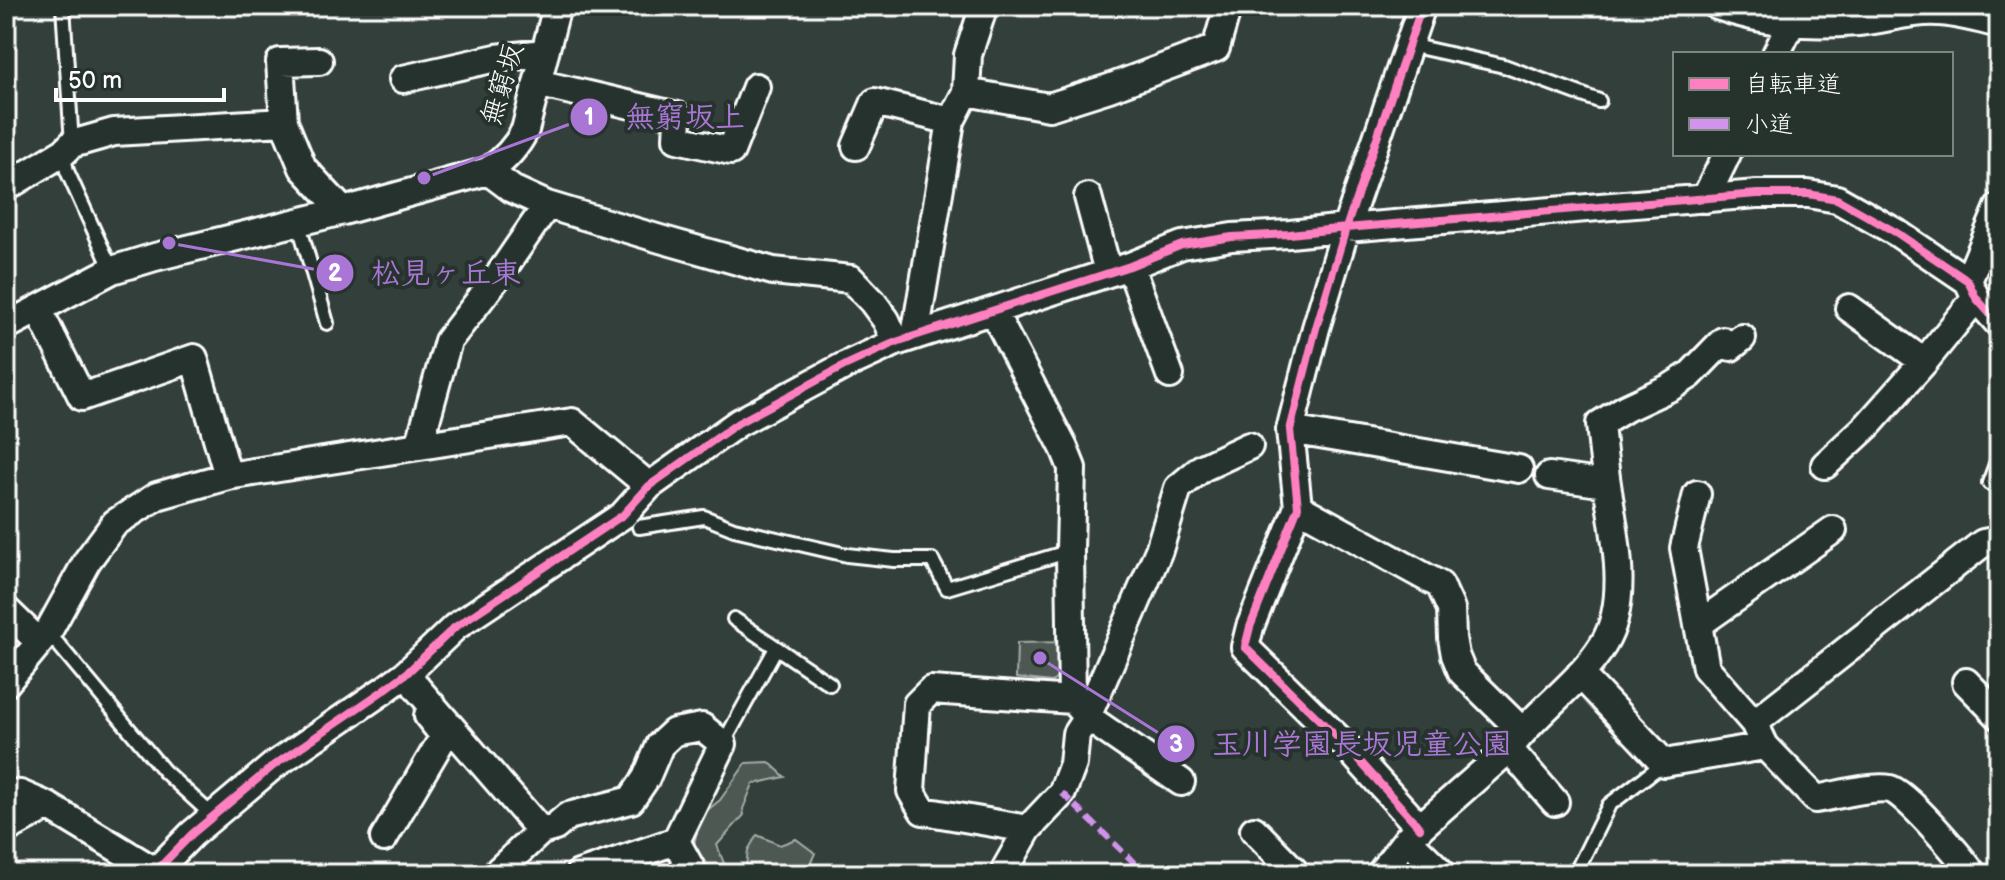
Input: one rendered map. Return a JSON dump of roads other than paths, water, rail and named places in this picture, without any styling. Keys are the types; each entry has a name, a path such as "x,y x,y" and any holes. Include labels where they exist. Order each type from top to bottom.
{"street":[{"name":"無窮坂","path":"488,171 504,161 525,130 557,6"},
{"path":"906,339 951,121 966,92 968,55 984,6"},
{"path":"966,92 1049,107 1109,88 1216,48 1228,6"},
{"path":"1422,6 1346,228 1316,328 1290,430 1298,507 1250,627 1245,647 1347,747 1443,874"},
{"path":"1717,6 1756,19 1791,24 1859,22 1920,9 1999,24"},
{"path":"1777,52 1791,24"},
{"path":"396,76 496,58 545,53"},
{"path":"319,61 280,62 284,122 303,168 343,211"},
{"path":"537,83 678,116 677,139 731,151 756,87"},
{"path":"856,146 875,102 951,121"},
{"path":"6,187 72,144 114,132 284,122"},
{"path":"1705,199 1726,156"},
{"path":"6,326 112,270 488,171 512,189 547,205 773,271 851,279 906,339"},
{"path":"6,793 20,794 48,806 154,873 192,834 273,766 402,676 455,627 623,515 649,486 738,423 846,365 906,339 1119,269 1182,245 1232,237 1705,199 1808,194 1837,199 1897,233 1972,289 1999,324"},
{"path":"1088,197 1170,375"},
{"path":"419,446 448,341 547,205"},
{"path":"1825,465 1868,425 1924,362 1972,289 1999,207"},
{"path":"1849,308 1924,362"},
{"path":"38,309 82,397 194,358 228,476"},
{"path":"993,311 1072,468 1070,551 1080,709 1073,764 1062,793 1028,829 1006,868 1006,874"},
{"path":"1380,874 1414,834 1515,740 1580,674 1604,644 1613,622 1619,567 1600,424 1690,375 1723,341 1731,347 1742,338"},
{"path":"6,683 44,637 87,561 115,523 157,496 228,476 572,422 649,486"},
{"path":"1290,430 1519,469"},
{"path":"1080,709 1159,550 1178,488 1202,468 1249,446"},
{"path":"1549,476 1607,484"},
{"path":"1697,494 1684,548 1706,668 1816,799 1872,789 1892,789 1906,798 1973,874"},
{"path":"1298,507 1440,585 1451,609 1452,638 1462,672 1515,740 1555,802"},
{"path":"1699,624 1833,530"},
{"path":"1580,674 1664,763 1760,734 1983,543 1999,540"},
{"path":"6,610 44,637"},
{"path":"402,676 417,688 541,831"},
{"path":"384,838 444,736 402,676"},
{"path":"1966,682 1999,716"},
{"path":"1028,829 923,811 911,791 917,704 931,690 1080,709 1181,782"},
{"path":"495,874 541,831 555,827 568,816 631,800 646,778 660,745 674,732 702,727 723,744 676,841 579,874"},
{"path":"6,829 48,806"},
{"path":"1254,830 1297,874"},
{"path":"676,841 694,874"}],"lane":[{"path":"63,6 72,144 65,162 112,270"},
{"path":"1409,45 1504,66 1599,101"},
{"path":"298,221 327,323"},
{"path":"1989,483 1999,456"},
{"path":"639,527 704,517 734,529 847,555 932,560 947,588 1070,551"},
{"path":"734,619 830,684"},
{"path":"44,637 164,771 213,816"},
{"path":"723,744 776,648"},
{"path":"1575,874 1609,805 1664,763"}],"place":[{"name":"無窮坂上","path":"424,178"},
{"name":"松見ヶ丘東","path":"169,243"},
{"name":"玉川学園長坂児童公園","path":"1040,658"}]}
